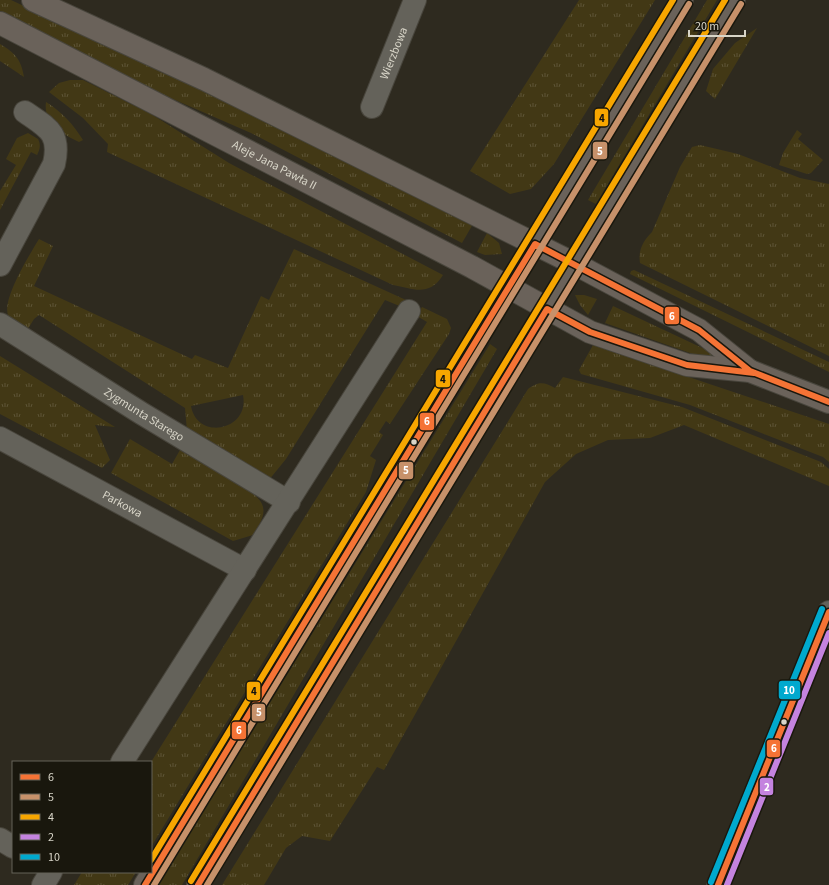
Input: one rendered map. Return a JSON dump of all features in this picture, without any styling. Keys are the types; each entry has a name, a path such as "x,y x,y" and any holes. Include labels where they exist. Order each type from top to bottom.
{"main road":[{"path":"33,0 204,79 575,264 699,330 750,371 829,402"},
{"path":"145,885 682,0"},
{"path":"205,880 734,0"},
{"name":"Aleje Jana Pawła II","path":"0,24 509,287 590,332 687,365 750,371"}],"street":[{"name":"Wierzbowa","path":"372,107 415,0"},
{"path":"0,264 54,164 57,152 56,140 52,133 25,112"},
{"path":"123,761 289,502 409,311"},
{"name":"Zygmunta Starego","path":"0,324 140,413 289,502"},
{"name":"Parkowa","path":"0,438 245,570"},
{"path":"718,885 829,612"},
{"path":"0,839 12,846"},
{"path":"42,885 50,873"}],"green space":[{"path":"0,0 11,0 334,151 473,224 462,243 251,133 143,86 0,11"},
{"path":"579,0 655,0 554,164 531,189 510,194 470,171"},
{"path":"707,0 717,0 596,204 588,200"},
{"path":"757,28 715,99 706,91 713,69 735,43"},
{"path":"0,44 10,50 19,61 24,77 0,61"},
{"path":"70,80 83,80 151,114 229,163 443,275 438,282 427,289 421,290 393,285 107,152 108,144 83,118 49,92 59,83"},
{"path":"46,102 67,119 83,140 79,142 55,127 48,116"},
{"path":"797,130 802,134 798,139 823,160 811,173 807,174 779,165 783,153"},
{"path":"28,133 38,139 40,145 39,151 37,155 31,152 0,210 0,191 16,165 6,159 17,138"},
{"path":"700,145 738,154 800,178 829,184 829,356 640,263 642,246 652,232 680,167 692,147"},
{"path":"487,233 499,243 502,254 485,255 477,252"},
{"path":"39,239 53,246 34,286 192,359 195,355 228,368 261,296 269,300 294,249 406,300 402,307 385,300 286,459 264,486 188,442 185,408 39,315 34,319 26,332 11,320 8,315 7,308 9,298 24,265","holes":["243,395 243,407 239,417 231,424 222,427 212,427 203,424 195,417 191,406"]},
{"path":"634,270 829,362 829,372 630,274 631,271"},
{"path":"575,295 584,295 597,299 588,315 580,305"},
{"path":"613,306 713,353 716,356 710,360 605,323"},
{"path":"422,307 447,319 451,328 449,334 390,424 386,421 379,432 383,435 370,456 376,460 366,492 152,845 152,761 427,322 417,316"},
{"path":"490,344 497,349 182,885 158,885"},
{"path":"593,345 829,424 829,462 823,457 690,405 581,374 579,370"},
{"path":"0,356 115,427 95,425 110,460 102,468 0,414"},
{"path":"563,377 682,407 821,462 829,469 829,486 684,425 650,438 608,440 576,454 545,482 384,770 377,767 330,841 302,836 286,848 264,885 222,885 528,389 542,383 548,384 555,388"},
{"path":"130,439 172,464 180,450 249,490 257,497 263,508 263,516 253,535 233,541 111,473"},
{"path":"81,873 135,873 128,885 74,885"}],"transit line":[{"name":"4","path":"152,858 673,0"},
{"name":"4","path":"191,881 725,0"},
{"name":"5","path":"154,885 689,4"},
{"name":"5","path":"207,885 741,4"},
{"name":"6","path":"145,885 535,244 699,330 750,371 829,402"},
{"name":"6","path":"198,885 547,309 590,332 687,365 754,373"},
{"name":"10","path":"711,882 822,609"},
{"name":"6","path":"718,885 829,612"},
{"name":"2","path":"727,885 829,633"}]}
